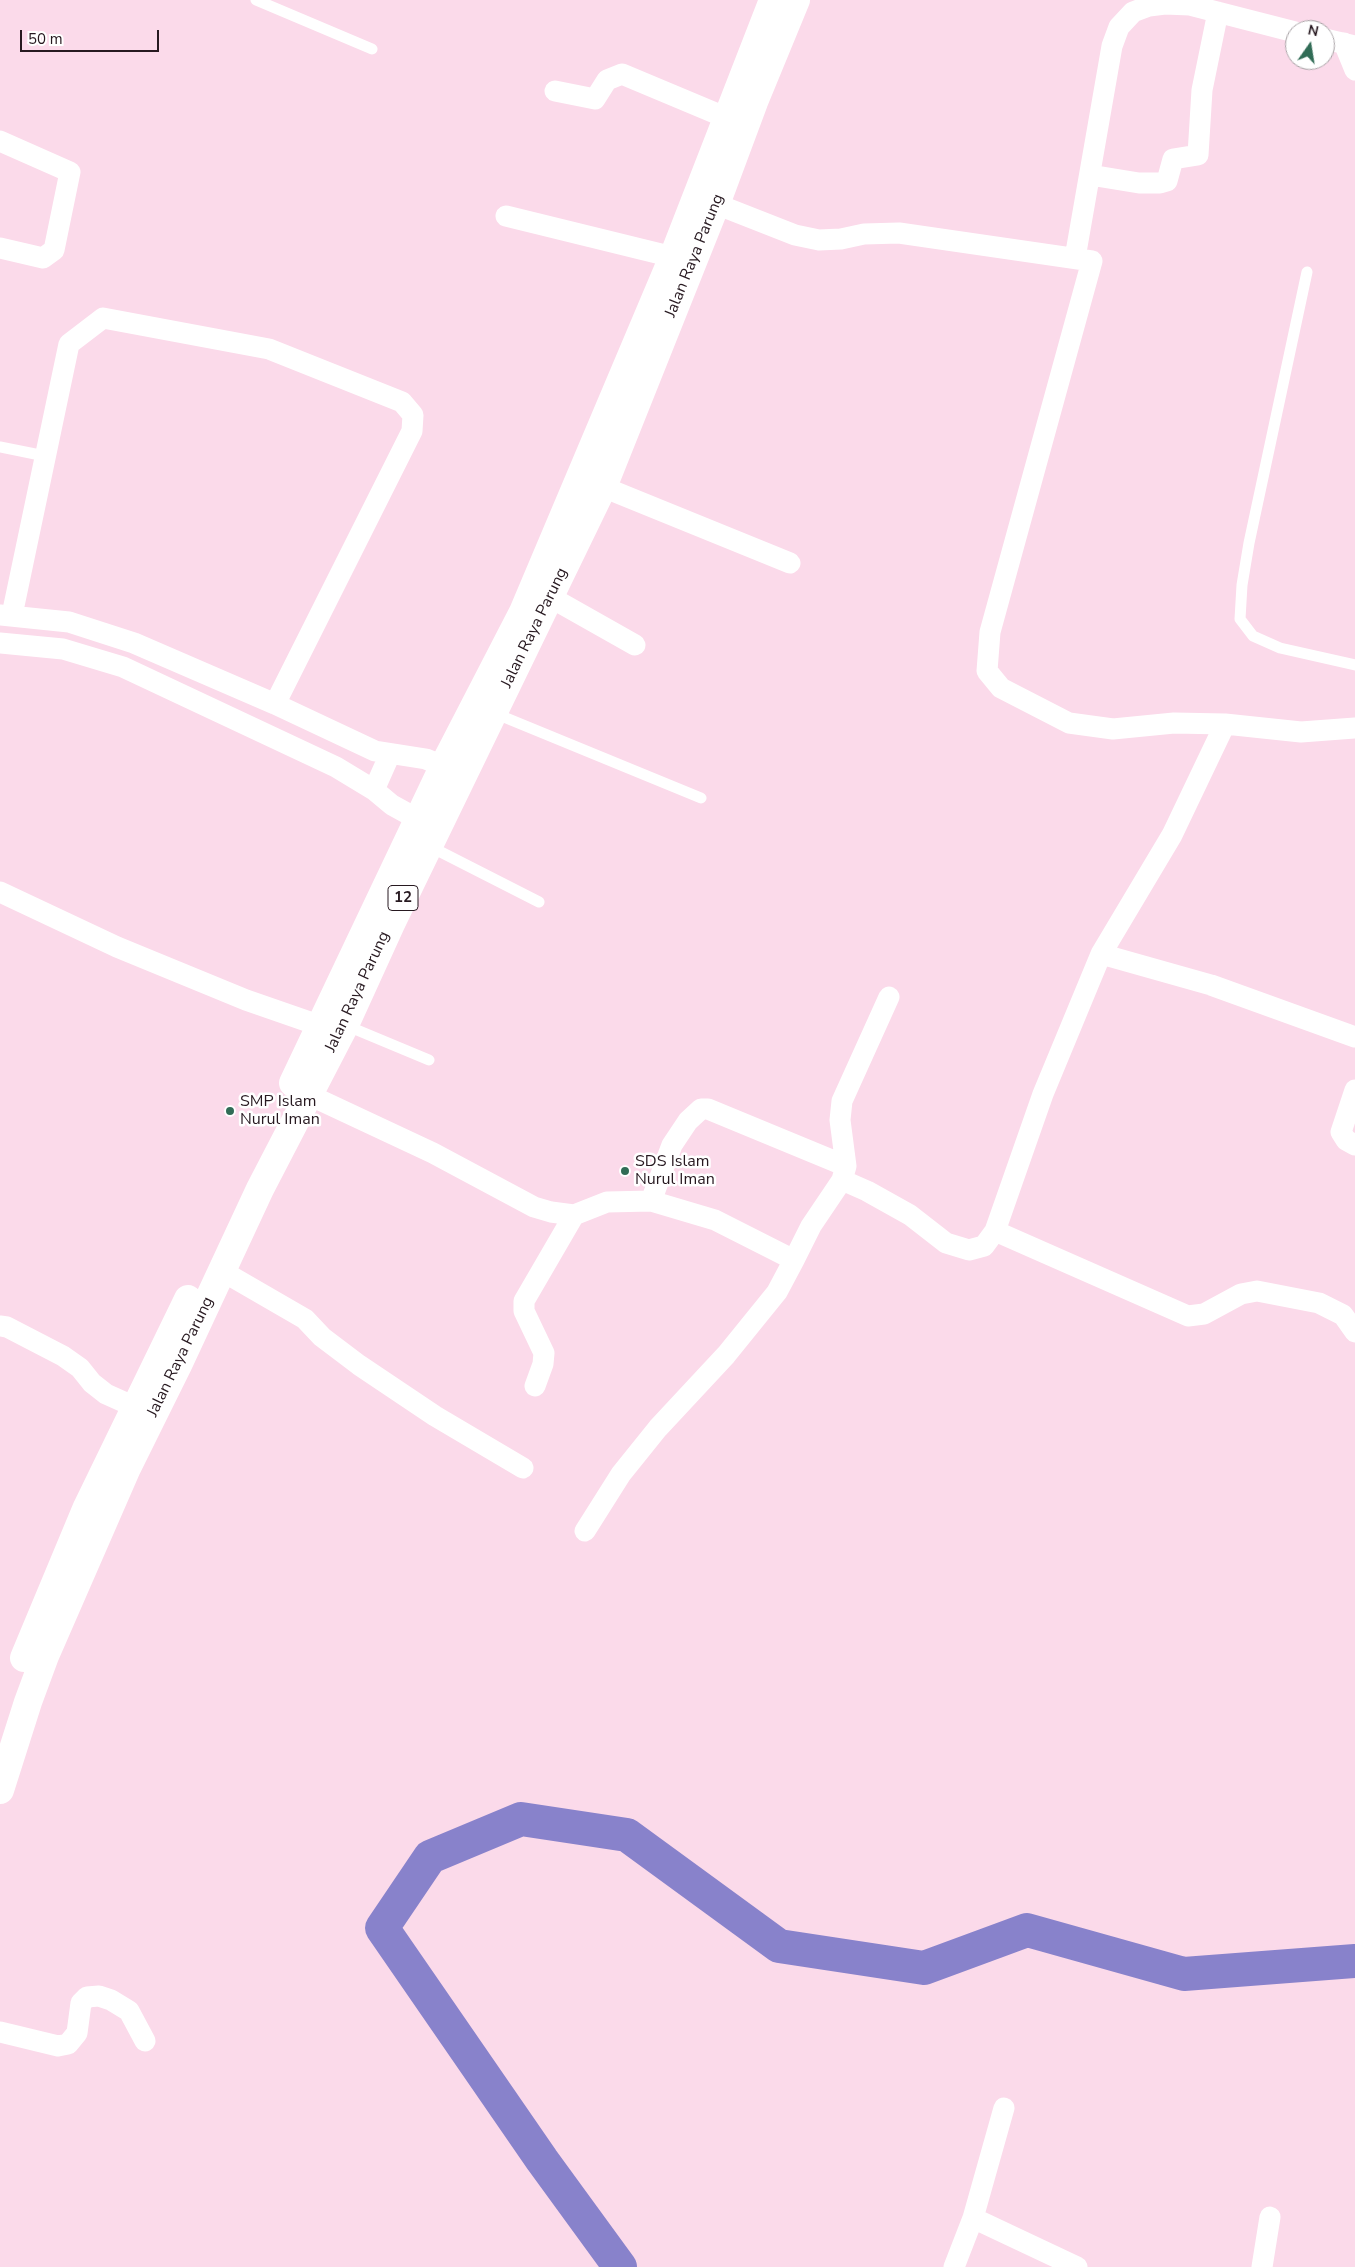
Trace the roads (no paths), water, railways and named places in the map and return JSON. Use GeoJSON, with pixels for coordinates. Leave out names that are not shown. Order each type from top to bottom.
{"type":"FeatureCollection","features":[{"type":"Feature","properties":{"kind":"highway","name":"Jalan Raya Parung"},"geometry":{"type":"LineString","coordinates":[[0,1790],[45,1656],[191,1315],[428,832],[673,257],[773,0]]}},
{"type":"Feature","properties":{"kind":"highway","name":"Jalan Raya Parung"},"geometry":{"type":"LineString","coordinates":[[454,770],[494,713],[603,487],[796,0]]}},
{"type":"Feature","properties":{"kind":"highway","name":"Jalan Raya Parung"},"geometry":{"type":"LineString","coordinates":[[0,1730],[24,1659],[87,1507],[135,1407],[191,1315],[222,1271],[307,1094],[333,1025]]}},
{"type":"Feature","properties":{"kind":"street"},"geometry":{"type":"LineString","coordinates":[[1076,258],[1112,46],[1120,27],[1133,12],[1148,6],[1164,4],[1190,5],[1285,29]]}},
{"type":"Feature","properties":{"kind":"street"},"geometry":{"type":"LineString","coordinates":[[1090,174],[1139,183],[1160,183],[1167,181],[1173,159],[1198,155],[1202,90],[1218,12]]}},
{"type":"Feature","properties":{"kind":"street"},"geometry":{"type":"LineString","coordinates":[[1341,43],[1355,70]]}},
{"type":"Feature","properties":{"kind":"street"},"geometry":{"type":"LineString","coordinates":[[554,91],[595,99],[607,80],[622,74],[727,118]]}},
{"type":"Feature","properties":{"kind":"street"},"geometry":{"type":"LineString","coordinates":[[0,141],[70,172],[56,247],[51,254],[42,258],[0,248]]}},
{"type":"Feature","properties":{"kind":"street"},"geometry":{"type":"LineString","coordinates":[[716,204],[795,235],[819,240],[840,239],[864,234],[899,233],[1092,260],[990,632],[986,671],[1001,688],[1069,723],[1113,729],[1174,723],[1225,724],[1302,732],[1355,728]]}},
{"type":"Feature","properties":{"kind":"street"},"geometry":{"type":"LineString","coordinates":[[506,216],[673,257]]}},
{"type":"Feature","properties":{"kind":"street"},"geometry":{"type":"LineString","coordinates":[[275,704],[412,431],[413,415],[402,402],[269,349],[103,318],[68,344],[45,456],[6,615],[70,622],[134,643],[275,704],[375,751],[426,759],[454,770]]}},
{"type":"Feature","properties":{"kind":"street"},"geometry":{"type":"LineString","coordinates":[[603,487],[790,562]]}},
{"type":"Feature","properties":{"kind":"street"},"geometry":{"type":"LineString","coordinates":[[550,597],[635,645]]}},
{"type":"Feature","properties":{"kind":"street"},"geometry":{"type":"LineString","coordinates":[[63,649],[70,622]]}},
{"type":"Feature","properties":{"kind":"street"},"geometry":{"type":"LineString","coordinates":[[0,643],[63,649],[123,667],[336,767],[374,790],[428,832]]}},
{"type":"Feature","properties":{"kind":"street"},"geometry":{"type":"LineString","coordinates":[[651,1201],[672,1145],[688,1121],[701,1109],[708,1109],[844,1173],[867,1191],[910,1215],[946,1243],[961,1248],[978,1249],[984,1246],[994,1231],[1043,1094],[1101,954],[1167,844],[1225,724]]}},
{"type":"Feature","properties":{"kind":"street"},"geometry":{"type":"LineString","coordinates":[[336,767],[350,740]]}},
{"type":"Feature","properties":{"kind":"street"},"geometry":{"type":"LineString","coordinates":[[374,790],[390,754]]}},
{"type":"Feature","properties":{"kind":"street"},"geometry":{"type":"LineString","coordinates":[[0,892],[136,954],[246,1000],[333,1025]]}},
{"type":"Feature","properties":{"kind":"street"},"geometry":{"type":"LineString","coordinates":[[1101,954],[1211,986],[1355,1037]]}},
{"type":"Feature","properties":{"kind":"street"},"geometry":{"type":"LineString","coordinates":[[586,1531],[621,1474],[658,1428],[699,1385],[771,1299],[805,1237],[844,1173],[840,1120],[842,1101],[889,997]]}},
{"type":"Feature","properties":{"kind":"street"},"geometry":{"type":"LineString","coordinates":[[1355,1090],[1341,1132],[1346,1140],[1355,1145]]}},
{"type":"Feature","properties":{"kind":"street"},"geometry":{"type":"LineString","coordinates":[[307,1094],[432,1153],[534,1207],[551,1212],[574,1215],[607,1202],[651,1201],[715,1220],[794,1260]]}},
{"type":"Feature","properties":{"kind":"street"},"geometry":{"type":"LineString","coordinates":[[535,1386],[543,1364],[544,1353],[524,1311],[524,1301],[574,1215]]}},
{"type":"Feature","properties":{"kind":"street"},"geometry":{"type":"LineString","coordinates":[[994,1231],[1188,1316],[1204,1314],[1241,1294],[1257,1291],[1319,1303],[1343,1315],[1355,1332]]}},
{"type":"Feature","properties":{"kind":"street"},"geometry":{"type":"LineString","coordinates":[[222,1271],[305,1319],[322,1337],[359,1366],[435,1416],[523,1468]]}},
{"type":"Feature","properties":{"kind":"street"},"geometry":{"type":"LineString","coordinates":[[0,1326],[63,1356],[80,1368],[92,1384],[106,1394],[135,1407]]}},
{"type":"Feature","properties":{"kind":"street"},"geometry":{"type":"LineString","coordinates":[[0,2032],[58,2046],[68,2044],[77,2033],[81,2004],[87,1997],[99,1996],[111,2000],[129,2011],[145,2041]]}},
{"type":"Feature","properties":{"kind":"street"},"geometry":{"type":"LineString","coordinates":[[954,2267],[973,2218],[1004,2108]]}},
{"type":"Feature","properties":{"kind":"street"},"geometry":{"type":"LineString","coordinates":[[1262,2267],[1270,2217]]}},
{"type":"Feature","properties":{"kind":"street"},"geometry":{"type":"LineString","coordinates":[[973,2218],[1077,2267]]}},
{"type":"Feature","properties":{"kind":"lane"},"geometry":{"type":"LineString","coordinates":[[256,0],[372,49]]}},
{"type":"Feature","properties":{"kind":"lane"},"geometry":{"type":"LineString","coordinates":[[1307,272],[1249,543],[1242,585],[1240,619],[1254,636],[1280,648],[1355,665]]}},
{"type":"Feature","properties":{"kind":"lane"},"geometry":{"type":"LineString","coordinates":[[0,447],[45,456]]}},
{"type":"Feature","properties":{"kind":"lane"},"geometry":{"type":"LineString","coordinates":[[494,713],[701,798]]}},
{"type":"Feature","properties":{"kind":"lane"},"geometry":{"type":"LineString","coordinates":[[428,832],[540,902]]}},
{"type":"Feature","properties":{"kind":"lane"},"geometry":{"type":"LineString","coordinates":[[333,1025],[429,1060]]}},
{"type":"Feature","properties":{"kind":"waterway"},"geometry":{"type":"LineString","coordinates":[[620,2267],[542,2160],[382,1928],[430,1857],[521,1819],[627,1835],[779,1946],[924,1968],[1027,1930],[1184,1974],[1355,1961]]}},
{"type":"Feature","properties":{"kind":"place","name":"SMP Islam Nurul Iman"},"geometry":{"type":"Point","coordinates":[230,1111]}},
{"type":"Feature","properties":{"kind":"place","name":"SDS Islam Nurul Iman"},"geometry":{"type":"Point","coordinates":[625,1171]}}]}
